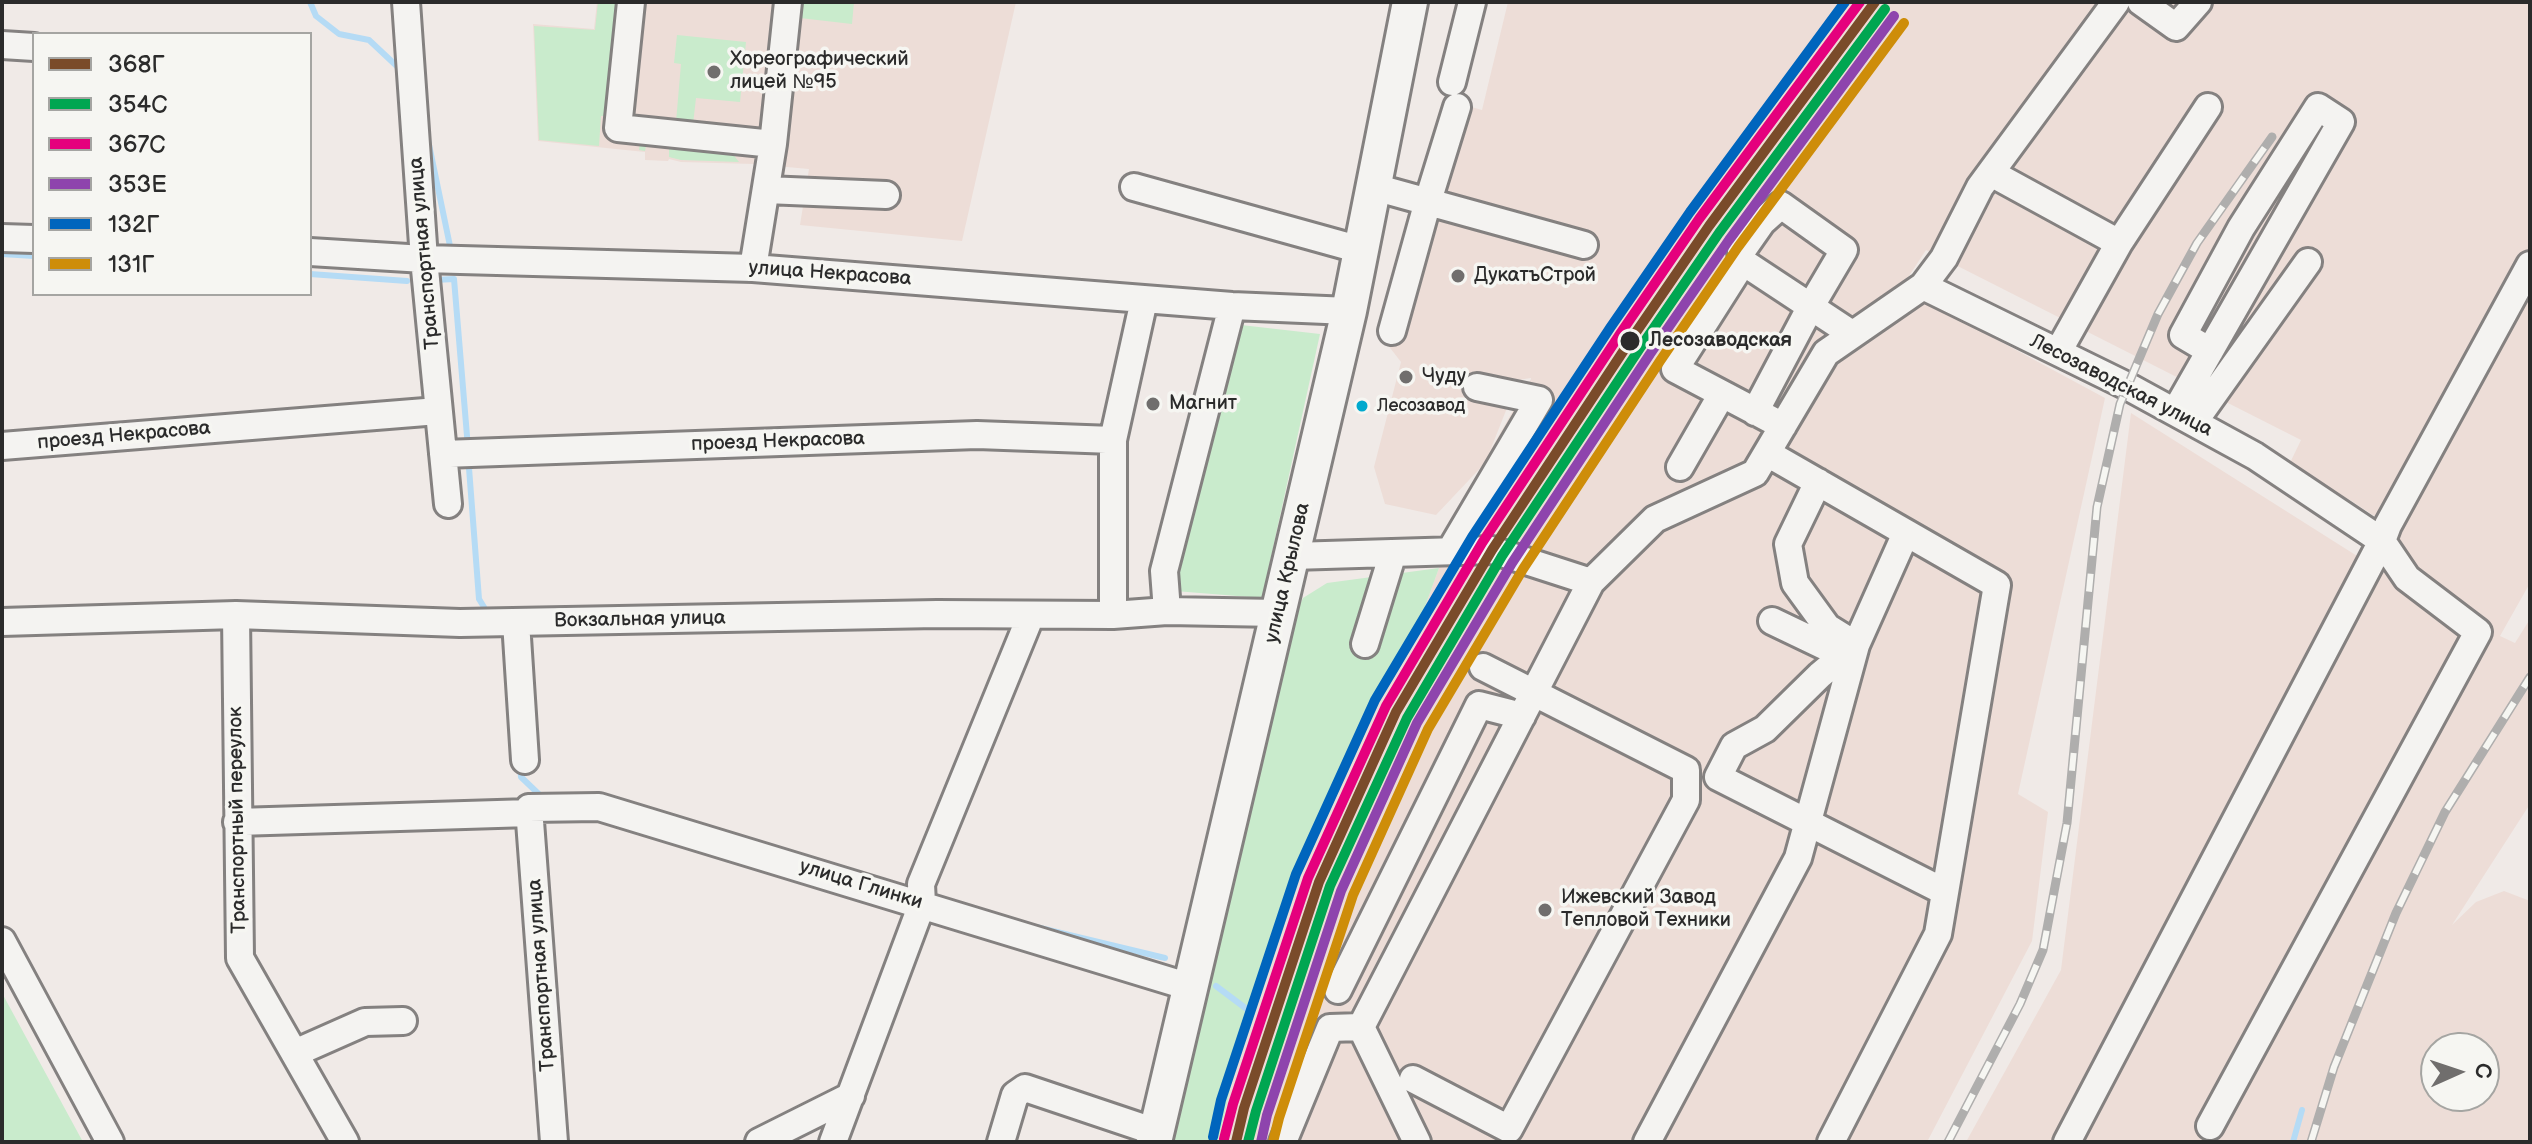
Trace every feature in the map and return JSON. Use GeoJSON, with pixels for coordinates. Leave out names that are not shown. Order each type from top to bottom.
{"type":"FeatureCollection","features":[{"type":"Feature","properties":{"kind":"main road","name":"улица Крылова"},"geometry":{"type":"LineString","coordinates":[[1155,1137],[1349,311],[1410,2]]}},
{"type":"Feature","properties":{"kind":"street","name":"Транспортная улица"},"geometry":{"type":"LineString","coordinates":[[406,2],[424,259],[448,504]]}},
{"type":"Feature","properties":{"kind":"street"},"geometry":{"type":"LineString","coordinates":[[631,2],[618,128],[773,144]]}},
{"type":"Feature","properties":{"kind":"street"},"geometry":{"type":"LineString","coordinates":[[1392,331],[1455,94],[1472,2]]}},
{"type":"Feature","properties":{"kind":"street"},"geometry":{"type":"LineString","coordinates":[[1361,1027],[1591,582],[1655,519],[1755,473],[1826,353],[1923,286],[1944,258],[1980,187],[2116,2]]}},
{"type":"Feature","properties":{"kind":"street"},"geometry":{"type":"LineString","coordinates":[[2141,2],[2176,27],[2198,2]]}},
{"type":"Feature","properties":{"kind":"street"},"geometry":{"type":"LineString","coordinates":[[753,268],[790,19]]}},
{"type":"Feature","properties":{"kind":"street"},"geometry":{"type":"LineString","coordinates":[[2,45],[32,47]]}},
{"type":"Feature","properties":{"kind":"street"},"geometry":{"type":"LineString","coordinates":[[2058,352],[2119,243],[2208,107]]}},
{"type":"Feature","properties":{"kind":"street"},"geometry":{"type":"LineString","coordinates":[[2184,417],[2210,351],[2341,122],[2318,107],[2241,228],[2183,335],[2210,351]]}},
{"type":"Feature","properties":{"kind":"street"},"geometry":{"type":"LineString","coordinates":[[1991,173],[2119,243]]}},
{"type":"Feature","properties":{"kind":"street"},"geometry":{"type":"LineString","coordinates":[[1134,187],[1361,250]]}},
{"type":"Feature","properties":{"kind":"street"},"geometry":{"type":"LineString","coordinates":[[1374,187],[1584,245]]}},
{"type":"Feature","properties":{"kind":"street"},"geometry":{"type":"LineString","coordinates":[[766,190],[886,195]]}},
{"type":"Feature","properties":{"kind":"street"},"geometry":{"type":"LineString","coordinates":[[1755,412],[1844,250],[1781,205],[1762,222],[1741,252],[1743,262],[1675,369],[1755,412],[1783,426]]}},
{"type":"Feature","properties":{"kind":"street"},"geometry":{"type":"LineString","coordinates":[[2,238],[32,239]]}},
{"type":"Feature","properties":{"kind":"street","name":"улица Некрасова"},"geometry":{"type":"LineString","coordinates":[[312,252],[424,259],[753,268],[1144,300],[1349,311]]}},
{"type":"Feature","properties":{"kind":"street"},"geometry":{"type":"LineString","coordinates":[[1743,262],[1852,334]]}},
{"type":"Feature","properties":{"kind":"street"},"geometry":{"type":"LineString","coordinates":[[2184,417],[2308,262]]}},
{"type":"Feature","properties":{"kind":"street"},"geometry":{"type":"LineString","coordinates":[[2067,1142],[2388,525],[2530,265]]}},
{"type":"Feature","properties":{"kind":"street","name":"Лесозаводская улица"},"geometry":{"type":"LineString","coordinates":[[1923,286],[2058,352],[2255,456],[2382,541]]}},
{"type":"Feature","properties":{"kind":"street"},"geometry":{"type":"LineString","coordinates":[[1113,615],[1113,440],[1144,300]]}},
{"type":"Feature","properties":{"kind":"street"},"geometry":{"type":"LineString","coordinates":[[1167,611],[1164,571],[1232,306]]}},
{"type":"Feature","properties":{"kind":"street"},"geometry":{"type":"LineString","coordinates":[[1450,551],[1539,400],[1477,387]]}},
{"type":"Feature","properties":{"kind":"street"},"geometry":{"type":"LineString","coordinates":[[1680,467],[1722,394]]}},
{"type":"Feature","properties":{"kind":"street","name":"проезд Некрасова"},"geometry":{"type":"LineString","coordinates":[[2,446],[438,411]]}},
{"type":"Feature","properties":{"kind":"street","name":"проезд Некрасова"},"geometry":{"type":"LineString","coordinates":[[443,454],[977,435],[1113,440]]}},
{"type":"Feature","properties":{"kind":"street"},"geometry":{"type":"LineString","coordinates":[[1767,453],[1997,585],[1938,934],[1831,1142]]}},
{"type":"Feature","properties":{"kind":"street"},"geometry":{"type":"LineString","coordinates":[[1818,482],[1788,544],[1795,583],[1827,627],[1850,650]]}},
{"type":"Feature","properties":{"kind":"street"},"geometry":{"type":"LineString","coordinates":[[1647,1142],[1798,858],[1810,822],[1850,650],[1906,533]]}},
{"type":"Feature","properties":{"kind":"street"},"geometry":{"type":"LineString","coordinates":[[2210,1126],[2478,632],[2407,578],[2382,541]]}},
{"type":"Feature","properties":{"kind":"street"},"geometry":{"type":"LineString","coordinates":[[1292,556],[1492,550],[1591,582]]}},
{"type":"Feature","properties":{"kind":"street"},"geometry":{"type":"LineString","coordinates":[[1365,644],[1393,553]]}},
{"type":"Feature","properties":{"kind":"street","name":"Вокзальная улица"},"geometry":{"type":"LineString","coordinates":[[2,622],[236,615],[460,623],[906,615],[1113,615],[1167,611],[1278,613]]}},
{"type":"Feature","properties":{"kind":"street","name":"Транспортный переулок"},"geometry":{"type":"LineString","coordinates":[[236,615],[240,958],[345,1142]]}},
{"type":"Feature","properties":{"kind":"street"},"geometry":{"type":"LineString","coordinates":[[833,1142],[922,904],[921,884],[1031,615]]}},
{"type":"Feature","properties":{"kind":"street"},"geometry":{"type":"LineString","coordinates":[[1772,621],[1850,650]]}},
{"type":"Feature","properties":{"kind":"street"},"geometry":{"type":"LineString","coordinates":[[516,622],[525,760]]}},
{"type":"Feature","properties":{"kind":"street"},"geometry":{"type":"LineString","coordinates":[[1850,650],[1765,729],[1734,746],[1718,777],[1945,892]]}},
{"type":"Feature","properties":{"kind":"street"},"geometry":{"type":"LineString","coordinates":[[1413,1079],[1509,1129],[1686,800],[1686,770],[1483,667]]}},
{"type":"Feature","properties":{"kind":"street"},"geometry":{"type":"LineString","coordinates":[[1338,990],[1479,705],[1522,716]]}},
{"type":"Feature","properties":{"kind":"street","name":"улица Глинки"},"geometry":{"type":"LineString","coordinates":[[237,822],[599,807],[1190,987]]}},
{"type":"Feature","properties":{"kind":"street","name":"Транспортная улица"},"geometry":{"type":"LineString","coordinates":[[529,810],[554,1142]]}},
{"type":"Feature","properties":{"kind":"street"},"geometry":{"type":"LineString","coordinates":[[2,941],[110,1142]]}},
{"type":"Feature","properties":{"kind":"street"},"geometry":{"type":"LineString","coordinates":[[295,1053],[365,1022],[403,1021]]}},
{"type":"Feature","properties":{"kind":"street"},"geometry":{"type":"LineString","coordinates":[[1283,1142],[1330,1028],[1361,1027]]}},
{"type":"Feature","properties":{"kind":"street"},"geometry":{"type":"LineString","coordinates":[[1361,1027],[1417,1142]]}},
{"type":"Feature","properties":{"kind":"street"},"geometry":{"type":"LineString","coordinates":[[1001,1142],[1015,1095],[1025,1088],[1155,1137]]}},
{"type":"Feature","properties":{"kind":"street"},"geometry":{"type":"LineString","coordinates":[[759,1142],[851,1096]]}},
{"type":"Feature","properties":{"kind":"shaded area","name":"Хореографический лицей №95"},"geometry":{"type":"Polygon","coordinates":[[[597,2],[1016,2],[962,241],[800,225],[809,169],[645,160],[645,152],[538,141],[533,24],[594,29],[597,2]]]}},
{"type":"Feature","properties":{"kind":"shaded area"},"geometry":{"type":"Polygon","coordinates":[[[1508,2],[2530,2],[2530,583],[2500,636],[2515,643],[2530,619],[2530,804],[2452,925],[2476,902],[2504,891],[2530,901],[2530,1142],[1966,1142],[2061,970],[2131,413],[2384,573],[2399,543],[2388,525],[2350,500],[2287,469],[2301,440],[1926,250],[1901,288],[2105,398],[2018,794],[2048,812],[2032,941],[1927,1142],[1218,1142],[1241,1043],[1295,869],[1419,623],[1439,568],[1486,462],[1436,515],[1385,504],[1374,467],[1401,362],[1384,340],[1443,99],[1482,110],[1508,2]],[[1531,379],[1518,380],[1490,451],[1531,379]]]}},
{"type":"Feature","properties":{"kind":"green space"},"geometry":{"type":"Polygon","coordinates":[[[598,2],[622,2],[611,116],[601,116],[599,146],[539,140],[534,26],[595,30],[598,2]]]}},
{"type":"Feature","properties":{"kind":"green space"},"geometry":{"type":"Polygon","coordinates":[[[802,2],[854,2],[852,24],[800,18],[802,2]]]}},
{"type":"Feature","properties":{"kind":"green space"},"geometry":{"type":"Polygon","coordinates":[[[677,35],[746,42],[740,102],[696,98],[693,124],[676,122],[681,64],[674,63],[677,35]]]}},
{"type":"Feature","properties":{"kind":"green space"},"geometry":{"type":"Polygon","coordinates":[[[640,140],[728,148],[739,162],[681,160],[669,157],[669,146],[646,146],[645,151],[639,150],[640,140]]]}},
{"type":"Feature","properties":{"kind":"green space"},"geometry":{"type":"Polygon","coordinates":[[[1241,325],[1320,334],[1262,598],[1175,591],[1241,325]]]}},
{"type":"Feature","properties":{"kind":"green space"},"geometry":{"type":"Polygon","coordinates":[[[1439,568],[1419,623],[1295,869],[1241,1043],[1218,1142],[1172,1142],[1293,619],[1303,598],[1327,583],[1439,568]]]}},
{"type":"Feature","properties":{"kind":"green space"},"geometry":{"type":"Polygon","coordinates":[[[2,993],[83,1142],[2,1142],[2,993]]]}},
{"type":"Feature","properties":{"kind":"waterway"},"geometry":{"type":"LineString","coordinates":[[310,2],[316,16],[339,34],[369,40],[402,71]]}},
{"type":"Feature","properties":{"kind":"waterway"},"geometry":{"type":"LineString","coordinates":[[427,135],[450,246]]}},
{"type":"Feature","properties":{"kind":"waterway"},"geometry":{"type":"LineString","coordinates":[[2,254],[32,256]]}},
{"type":"Feature","properties":{"kind":"waterway"},"geometry":{"type":"LineString","coordinates":[[312,274],[407,281]]}},
{"type":"Feature","properties":{"kind":"waterway"},"geometry":{"type":"LineString","coordinates":[[435,280],[454,279],[468,448]]}},
{"type":"Feature","properties":{"kind":"waterway"},"geometry":{"type":"LineString","coordinates":[[469,468],[479,599],[487,612]]}},
{"type":"Feature","properties":{"kind":"waterway"},"geometry":{"type":"LineString","coordinates":[[520,765],[521,777],[545,800]]}},
{"type":"Feature","properties":{"kind":"waterway"},"geometry":{"type":"LineString","coordinates":[[1036,927],[1165,958]]}},
{"type":"Feature","properties":{"kind":"waterway"},"geometry":{"type":"LineString","coordinates":[[1216,986],[1252,1013]]}},
{"type":"Feature","properties":{"kind":"waterway"},"geometry":{"type":"LineString","coordinates":[[2293,1142],[2302,1110]]}},
{"type":"Feature","properties":{"kind":"railway"},"geometry":{"type":"LineString","coordinates":[[1948,1142],[2020,1004],[2043,950],[2067,823],[2097,507],[2120,404],[2158,314],[2197,243],[2272,137]]}},
{"type":"Feature","properties":{"kind":"railway"},"geometry":{"type":"LineString","coordinates":[[2311,1142],[2334,1067],[2396,913],[2445,812],[2530,677]]}},
{"type":"Feature","properties":{"kind":"transit line","name":"132Г"},"geometry":{"type":"LineString","coordinates":[[1213,1137],[1221,1100],[1296,874],[1375,700],[1472,537],[1610,328],[1690,212],[1845,2]]}},
{"type":"Feature","properties":{"kind":"transit line","name":"367С"},"geometry":{"type":"LineString","coordinates":[[1224,1139],[1308,878],[1386,706],[1482,543],[1620,334],[1699,219],[1860,2]]}},
{"type":"Feature","properties":{"kind":"transit line","name":"368Г"},"geometry":{"type":"LineString","coordinates":[[1236,1142],[1244,1108],[1319,882],[1396,712],[1492,550],[1630,341],[1709,226],[1875,2]]}},
{"type":"Feature","properties":{"kind":"transit line","name":"354С"},"geometry":{"type":"LineString","coordinates":[[1248,1142],[1330,886],[1407,718],[1502,556],[1640,348],[1719,233],[1885,9]]}},
{"type":"Feature","properties":{"kind":"transit line","name":"353Е"},"geometry":{"type":"LineString","coordinates":[[1261,1142],[1267,1115],[1341,891],[1417,723],[1512,563],[1650,354],[1729,240],[1894,16]]}},
{"type":"Feature","properties":{"kind":"transit line","name":"131Г"},"geometry":{"type":"LineString","coordinates":[[1273,1142],[1353,895],[1428,729],[1523,569],[1660,361],[1738,247],[1904,23]]}},
{"type":"Feature","properties":{"kind":"place","name":"Хореографический лицей №95"},"geometry":{"type":"Point","coordinates":[714,72]}},
{"type":"Feature","properties":{"kind":"place","name":"ДукатъСтрой"},"geometry":{"type":"Point","coordinates":[1458,276]}},
{"type":"Feature","properties":{"kind":"place","name":"Лесозаводская"},"geometry":{"type":"Point","coordinates":[1630,341]}},
{"type":"Feature","properties":{"kind":"place","name":"Чуду"},"geometry":{"type":"Point","coordinates":[1406,377]}},
{"type":"Feature","properties":{"kind":"place","name":"Магнит"},"geometry":{"type":"Point","coordinates":[1153,404]}},
{"type":"Feature","properties":{"kind":"place","name":"Лесозавод"},"geometry":{"type":"Point","coordinates":[1362,406]}},
{"type":"Feature","properties":{"kind":"place","name":"Ижевский Завод Тепловой Техники"},"geometry":{"type":"Point","coordinates":[1545,910]}}]}
